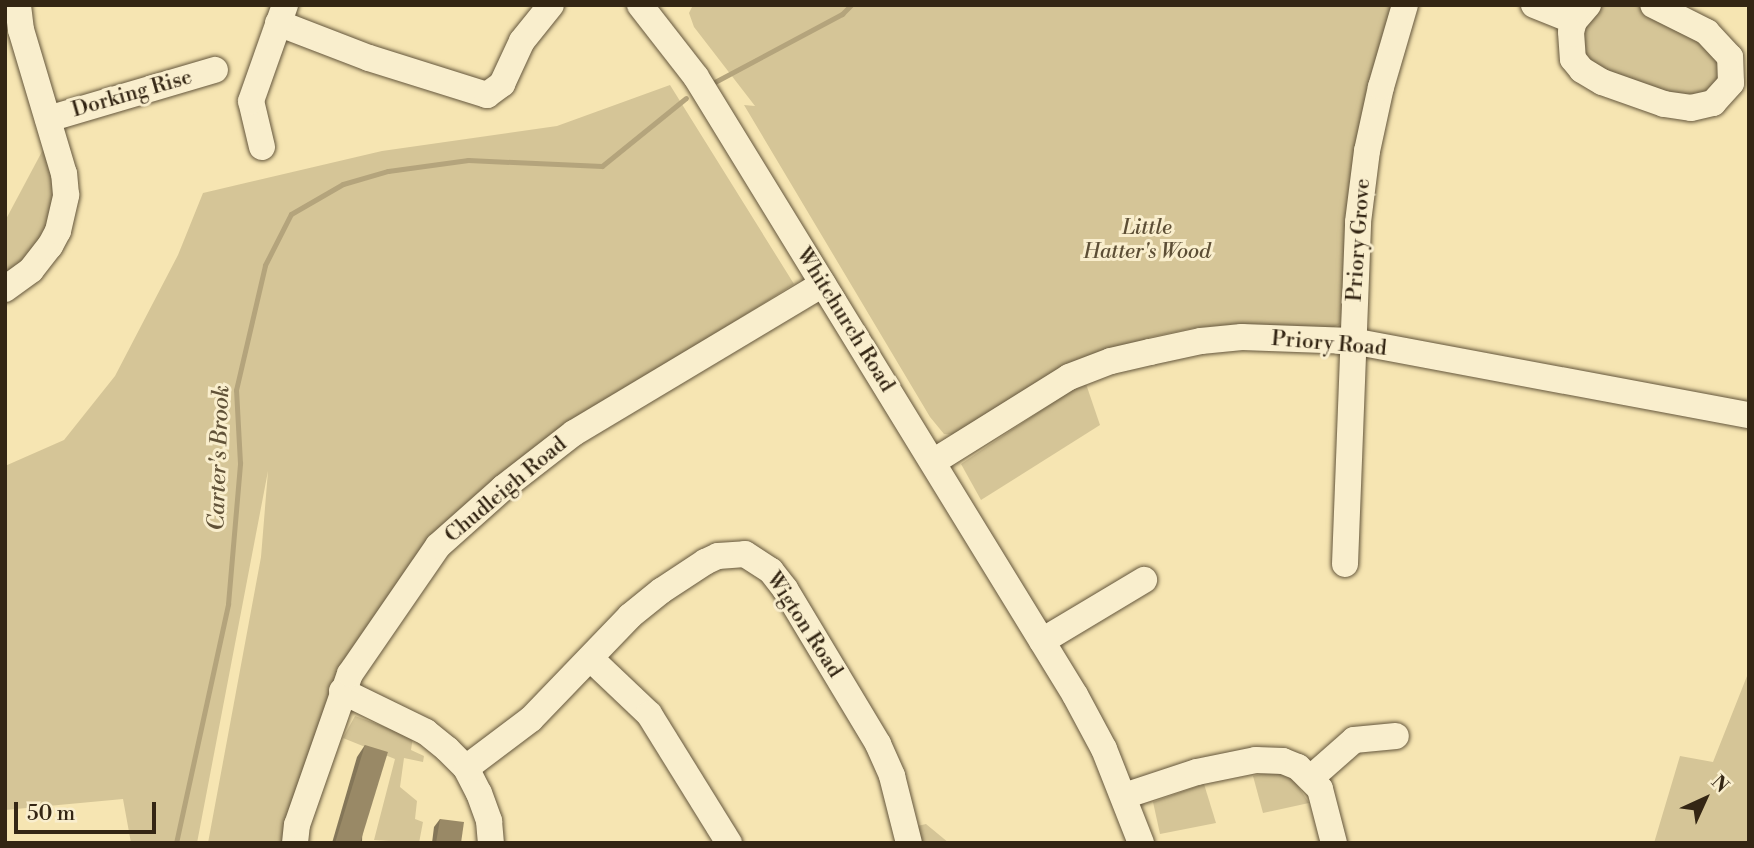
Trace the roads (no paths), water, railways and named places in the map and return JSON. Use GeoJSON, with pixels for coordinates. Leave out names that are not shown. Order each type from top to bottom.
{"type":"FeatureCollection","features":[{"type":"Feature","properties":{"kind":"street"},"geometry":{"type":"LineString","coordinates":[[262,147],[251,101],[281,14],[369,58],[487,94],[502,83],[522,41],[551,5]]}},
{"type":"Feature","properties":{"kind":"street","name":"Priory Grove"},"geometry":{"type":"LineString","coordinates":[[1345,564],[1358,222],[1367,150],[1381,87],[1405,5]]}},
{"type":"Feature","properties":{"kind":"street"},"geometry":{"type":"LineString","coordinates":[[1534,5],[1581,13],[1573,59],[1582,70],[1602,82],[1664,104],[1691,108],[1713,103],[1740,87],[1730,57],[1720,44],[1685,20],[1653,5]]}},
{"type":"Feature","properties":{"kind":"street","name":"Whitchurch Road"},"geometry":{"type":"LineString","coordinates":[[654,10],[1042,640],[1104,749],[1141,843]]}},
{"type":"Feature","properties":{"kind":"street"},"geometry":{"type":"LineString","coordinates":[[5,289],[41,259],[58,231],[64,210],[64,174],[15,23]]}},
{"type":"Feature","properties":{"kind":"street","name":"Dorking Rise"},"geometry":{"type":"LineString","coordinates":[[48,119],[215,70]]}},
{"type":"Feature","properties":{"kind":"street","name":"Chudleigh Road"},"geometry":{"type":"LineString","coordinates":[[295,843],[297,825],[350,674],[438,546],[503,488],[574,433],[823,284]]}},
{"type":"Feature","properties":{"kind":"street","name":"Priory Road"},"geometry":{"type":"LineString","coordinates":[[933,462],[1069,377],[1111,361],[1200,341],[1242,337],[1352,341],[1749,415]]}},
{"type":"Feature","properties":{"kind":"street","name":"Wigton Road"},"geometry":{"type":"LineString","coordinates":[[466,768],[531,719],[630,616],[705,562],[733,554],[745,554],[759,561],[786,589],[878,744],[892,776],[909,843]]}},
{"type":"Feature","properties":{"kind":"street"},"geometry":{"type":"LineString","coordinates":[[1042,640],[1144,580]]}},
{"type":"Feature","properties":{"kind":"street"},"geometry":{"type":"LineString","coordinates":[[591,659],[660,728],[729,843]]}},
{"type":"Feature","properties":{"kind":"street"},"geometry":{"type":"LineString","coordinates":[[342,691],[426,732],[466,768],[489,821],[491,843]]}},
{"type":"Feature","properties":{"kind":"street"},"geometry":{"type":"LineString","coordinates":[[1311,777],[1354,740],[1395,736]]}},
{"type":"Feature","properties":{"kind":"street"},"geometry":{"type":"LineString","coordinates":[[1124,796],[1197,772],[1256,761],[1283,761],[1298,767],[1311,777],[1320,789],[1334,843]]}},
{"type":"Feature","properties":{"kind":"waterway","name":"Carter's Brook"},"geometry":{"type":"LineString","coordinates":[[711,84],[842,14],[851,5]]}},
{"type":"Feature","properties":{"kind":"waterway","name":"Carter's Brook"},"geometry":{"type":"LineString","coordinates":[[176,843],[228,604],[240,463],[236,390],[265,265],[291,214],[343,184],[388,171],[468,160],[602,166],[686,98]]}},
{"type":"Feature","properties":{"kind":"park label","name":"Little Hatter's Wood"},"geometry":{"type":"Point","coordinates":[1147,240]}}]}
